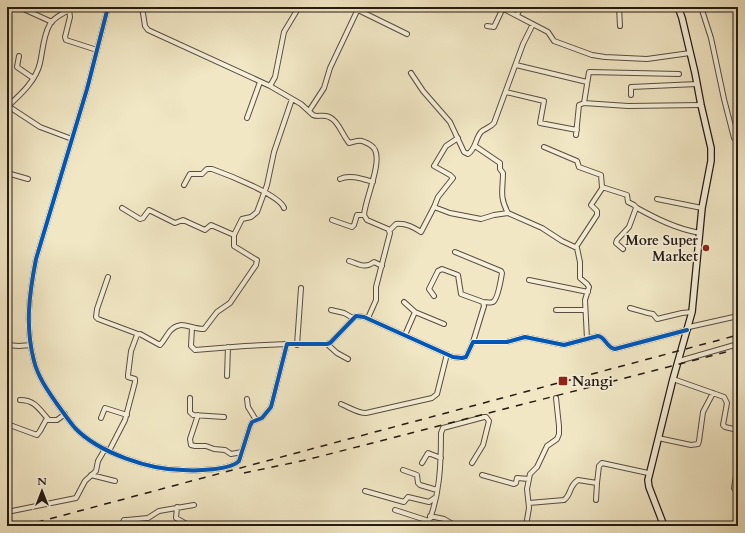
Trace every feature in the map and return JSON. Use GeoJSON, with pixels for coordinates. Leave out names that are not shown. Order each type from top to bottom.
{"type":"FeatureCollection","features":[{"type":"Feature","properties":{"kind":"street"},"geometry":{"type":"LineString","coordinates":[[19,7],[52,22]]}},
{"type":"Feature","properties":{"kind":"street"},"geometry":{"type":"LineString","coordinates":[[108,7],[72,139],[36,259],[31,286],[28,316],[34,363],[40,378],[76,428],[104,449],[130,460],[163,469],[189,470],[231,466],[237,464],[239,461],[252,422],[262,418],[271,407],[287,344]]}},
{"type":"Feature","properties":{"kind":"street"},"geometry":{"type":"LineString","coordinates":[[142,7],[145,26],[148,30],[270,86],[301,104],[316,116],[327,116],[332,118],[346,140],[350,143],[363,142],[375,149],[376,155],[373,182],[364,215],[367,220],[388,229],[389,231]]}},
{"type":"Feature","properties":{"kind":"street"},"geometry":{"type":"LineString","coordinates":[[270,86],[275,77],[284,32],[299,7]]}},
{"type":"Feature","properties":{"kind":"street"},"geometry":{"type":"LineString","coordinates":[[517,15],[521,7]]}},
{"type":"Feature","properties":{"kind":"street"},"geometry":{"type":"LineString","coordinates":[[619,7],[620,26]]}},
{"type":"Feature","properties":{"kind":"street"},"geometry":{"type":"LineString","coordinates":[[675,526],[664,525],[648,487],[648,473],[692,312],[702,208],[711,161],[711,148],[682,18],[678,7]]}},
{"type":"Feature","properties":{"kind":"street"},"geometry":{"type":"LineString","coordinates":[[701,7],[711,38],[734,138]]}},
{"type":"Feature","properties":{"kind":"street"},"geometry":{"type":"LineString","coordinates":[[70,8],[58,15],[52,22],[44,41],[40,64],[33,78],[24,92],[7,106],[40,127],[72,139]]}},
{"type":"Feature","properties":{"kind":"street"},"geometry":{"type":"LineString","coordinates":[[70,8],[70,17],[65,37],[66,40],[97,50]]}},
{"type":"Feature","properties":{"kind":"street"},"geometry":{"type":"LineString","coordinates":[[309,111],[324,88],[330,68],[356,8],[407,34]]}},
{"type":"Feature","properties":{"kind":"street"},"geometry":{"type":"LineString","coordinates":[[487,26],[494,27],[502,8],[549,33],[554,41],[592,55],[605,58],[647,59],[690,53]]}},
{"type":"Feature","properties":{"kind":"street"},"geometry":{"type":"LineString","coordinates":[[411,73],[423,91],[450,122],[466,154],[471,153],[480,133],[492,126],[533,24]]}},
{"type":"Feature","properties":{"kind":"street"},"geometry":{"type":"LineString","coordinates":[[19,56],[17,67],[33,78]]}},
{"type":"Feature","properties":{"kind":"street"},"geometry":{"type":"LineString","coordinates":[[516,64],[587,82]]}},
{"type":"Feature","properties":{"kind":"street"},"geometry":{"type":"LineString","coordinates":[[584,103],[589,72],[679,74]]}},
{"type":"Feature","properties":{"kind":"street"},"geometry":{"type":"LineString","coordinates":[[247,118],[260,82]]}},
{"type":"Feature","properties":{"kind":"street"},"geometry":{"type":"LineString","coordinates":[[631,95],[631,87],[697,84]]}},
{"type":"Feature","properties":{"kind":"street"},"geometry":{"type":"LineString","coordinates":[[506,92],[544,101],[540,123],[577,133],[579,105],[584,103],[628,106],[701,105]]}},
{"type":"Feature","properties":{"kind":"street"},"geometry":{"type":"LineString","coordinates":[[108,277],[97,309],[96,317],[98,319],[138,334],[160,345],[177,325],[201,329],[206,328],[217,312],[230,303],[256,265],[257,262],[255,259],[234,246],[234,235],[242,218],[251,217],[257,212],[264,192],[274,152],[292,99]]}},
{"type":"Feature","properties":{"kind":"street"},"geometry":{"type":"LineString","coordinates":[[368,318],[376,300],[376,287],[389,231],[396,224],[408,224],[422,232],[438,197],[453,178],[434,166],[446,146],[458,138]]}},
{"type":"Feature","properties":{"kind":"street"},"geometry":{"type":"LineString","coordinates":[[475,146],[500,163],[500,168],[503,173],[501,186],[502,195],[508,213]]}},
{"type":"Feature","properties":{"kind":"street"},"geometry":{"type":"LineString","coordinates":[[544,147],[577,161],[579,167],[601,175],[601,186],[626,195],[628,197],[628,201],[636,208],[670,225],[686,231],[700,233]]}},
{"type":"Feature","properties":{"kind":"street"},"geometry":{"type":"LineString","coordinates":[[184,185],[190,174],[202,174],[210,168],[264,192],[280,202],[284,208]]}},
{"type":"Feature","properties":{"kind":"street"},"geometry":{"type":"LineString","coordinates":[[7,173],[28,179]]}},
{"type":"Feature","properties":{"kind":"street"},"geometry":{"type":"LineString","coordinates":[[340,179],[346,176],[373,182]]}},
{"type":"Feature","properties":{"kind":"street"},"geometry":{"type":"LineString","coordinates":[[576,247],[597,214],[597,211],[591,205],[603,187]]}},
{"type":"Feature","properties":{"kind":"street"},"geometry":{"type":"LineString","coordinates":[[657,199],[702,208]]}},
{"type":"Feature","properties":{"kind":"street"},"geometry":{"type":"LineString","coordinates":[[434,207],[447,212],[481,219],[508,213],[542,228],[562,241],[576,247],[580,259],[580,278],[588,285],[589,289],[585,297],[586,339]]}},
{"type":"Feature","properties":{"kind":"street"},"geometry":{"type":"LineString","coordinates":[[122,208],[140,219],[143,218],[149,210],[175,223],[183,220],[205,230],[211,225],[234,235]]}},
{"type":"Feature","properties":{"kind":"street"},"geometry":{"type":"LineString","coordinates":[[623,249],[616,242],[629,227],[636,208]]}},
{"type":"Feature","properties":{"kind":"street"},"geometry":{"type":"LineString","coordinates":[[332,220],[352,227],[357,215],[364,215]]}},
{"type":"Feature","properties":{"kind":"street"},"geometry":{"type":"LineString","coordinates":[[434,296],[429,289],[438,271],[442,269],[458,275],[460,294],[483,302],[495,301],[498,294],[502,271],[455,252]]}},
{"type":"Feature","properties":{"kind":"street"},"geometry":{"type":"LineString","coordinates":[[349,261],[366,266],[370,266],[374,262],[382,266]]}},
{"type":"Feature","properties":{"kind":"street"},"geometry":{"type":"LineString","coordinates":[[529,280],[588,292]]}},
{"type":"Feature","properties":{"kind":"street"},"geometry":{"type":"LineString","coordinates":[[297,345],[301,288]]}},
{"type":"Feature","properties":{"kind":"street"},"geometry":{"type":"LineString","coordinates":[[404,302],[415,312],[444,324]]}},
{"type":"Feature","properties":{"kind":"street"},"geometry":{"type":"LineString","coordinates":[[192,328],[191,346],[195,350],[287,344],[327,344],[336,337],[353,318],[360,316],[368,318],[447,354],[462,358],[466,357],[473,342],[484,306],[483,302]]}},
{"type":"Feature","properties":{"kind":"street"},"geometry":{"type":"LineString","coordinates":[[630,308],[640,310],[647,314],[653,314],[657,319],[680,313],[692,312]]}},
{"type":"Feature","properties":{"kind":"street"},"geometry":{"type":"LineString","coordinates":[[331,310],[344,313],[353,318]]}},
{"type":"Feature","properties":{"kind":"street"},"geometry":{"type":"LineString","coordinates":[[556,310],[585,310]]}},
{"type":"Feature","properties":{"kind":"street"},"geometry":{"type":"LineString","coordinates":[[405,335],[415,312]]}},
{"type":"Feature","properties":{"kind":"street"},"geometry":{"type":"LineString","coordinates":[[473,342],[507,342],[525,337],[564,345],[601,336],[608,346],[615,349],[738,316]]}},
{"type":"Feature","properties":{"kind":"street"},"geometry":{"type":"LineString","coordinates":[[109,451],[117,434],[124,424],[127,415],[135,380],[134,378],[128,376],[129,359],[132,347],[138,334]]}},
{"type":"Feature","properties":{"kind":"street"},"geometry":{"type":"LineString","coordinates":[[327,344],[336,353],[348,359]]}},
{"type":"Feature","properties":{"kind":"street"},"geometry":{"type":"LineString","coordinates":[[679,361],[738,344]]}},
{"type":"Feature","properties":{"kind":"street"},"geometry":{"type":"LineString","coordinates":[[7,345],[31,345]]}},
{"type":"Feature","properties":{"kind":"street"},"geometry":{"type":"LineString","coordinates":[[227,376],[228,347]]}},
{"type":"Feature","properties":{"kind":"street"},"geometry":{"type":"LineString","coordinates":[[341,404],[352,408],[359,413],[366,413],[432,398],[436,394],[447,354]]}},
{"type":"Feature","properties":{"kind":"street"},"geometry":{"type":"LineString","coordinates":[[673,379],[713,393],[726,400],[723,425],[725,427],[738,430]]}},
{"type":"Feature","properties":{"kind":"street"},"geometry":{"type":"LineString","coordinates":[[658,438],[691,445],[698,444],[700,441],[703,412],[713,393]]}},
{"type":"Feature","properties":{"kind":"street"},"geometry":{"type":"LineString","coordinates":[[190,398],[190,412],[193,414],[224,417]]}},
{"type":"Feature","properties":{"kind":"street"},"geometry":{"type":"LineString","coordinates":[[526,526],[529,503],[527,490],[531,472],[537,467],[546,447],[557,439],[559,434],[556,398]]}},
{"type":"Feature","properties":{"kind":"street"},"geometry":{"type":"LineString","coordinates":[[247,399],[248,407],[256,420]]}},
{"type":"Feature","properties":{"kind":"street"},"geometry":{"type":"LineString","coordinates":[[20,400],[33,402],[48,419],[57,420],[65,414]]}},
{"type":"Feature","properties":{"kind":"street"},"geometry":{"type":"LineString","coordinates":[[101,418],[105,408],[127,415]]}},
{"type":"Feature","properties":{"kind":"street"},"geometry":{"type":"LineString","coordinates":[[198,415],[190,439],[191,445],[226,450],[231,454],[242,452]]}},
{"type":"Feature","properties":{"kind":"street"},"geometry":{"type":"LineString","coordinates":[[427,526],[436,497],[441,458],[441,432],[443,428],[486,417],[489,421],[485,441],[472,463]]}},
{"type":"Feature","properties":{"kind":"street"},"geometry":{"type":"LineString","coordinates":[[7,424],[37,435],[45,421],[48,419]]}},
{"type":"Feature","properties":{"kind":"street"},"geometry":{"type":"LineString","coordinates":[[7,512],[76,498],[86,481],[97,469],[98,461],[104,449]]}},
{"type":"Feature","properties":{"kind":"street"},"geometry":{"type":"LineString","coordinates":[[422,463],[428,453],[441,458]]}},
{"type":"Feature","properties":{"kind":"street"},"geometry":{"type":"LineString","coordinates":[[596,500],[599,466],[602,463],[648,473]]}},
{"type":"Feature","properties":{"kind":"street"},"geometry":{"type":"LineString","coordinates":[[403,470],[417,475],[418,484],[437,490]]}},
{"type":"Feature","properties":{"kind":"street"},"geometry":{"type":"LineString","coordinates":[[91,475],[115,481]]}},
{"type":"Feature","properties":{"kind":"street"},"geometry":{"type":"LineString","coordinates":[[482,475],[514,484],[516,483],[517,478],[529,479]]}},
{"type":"Feature","properties":{"kind":"street"},"geometry":{"type":"LineString","coordinates":[[736,476],[734,488],[738,490]]}},
{"type":"Feature","properties":{"kind":"street"},"geometry":{"type":"LineString","coordinates":[[529,503],[564,500],[568,497],[572,484],[578,480],[597,484]]}},
{"type":"Feature","properties":{"kind":"street"},"geometry":{"type":"LineString","coordinates":[[365,491],[404,502],[408,497],[429,502],[436,497]]}},
{"type":"Feature","properties":{"kind":"street"},"geometry":{"type":"LineString","coordinates":[[121,526],[124,520],[148,518],[157,511],[194,505]]}},
{"type":"Feature","properties":{"kind":"street"},"geometry":{"type":"LineString","coordinates":[[177,507],[176,518],[185,523]]}},
{"type":"Feature","properties":{"kind":"street"},"geometry":{"type":"LineString","coordinates":[[395,510],[429,521]]}},
{"type":"Feature","properties":{"kind":"street"},"geometry":{"type":"LineString","coordinates":[[430,516],[444,520],[456,526]]}},
{"type":"Feature","properties":{"kind":"railway"},"geometry":{"type":"LineString","coordinates":[[23,526],[738,335]]}},
{"type":"Feature","properties":{"kind":"railway"},"geometry":{"type":"LineString","coordinates":[[244,473],[306,460],[738,349]]}},
{"type":"Feature","properties":{"kind":"cycle path"},"geometry":{"type":"LineString","coordinates":[[108,7],[87,89],[36,259],[31,285],[29,310],[31,348],[34,361],[41,378],[47,389],[75,428],[97,445],[141,463],[170,469],[204,470],[221,468],[235,464],[239,461],[252,422],[262,418],[271,407],[287,344],[330,343],[356,316],[364,317],[453,357],[462,358],[466,357],[473,342],[507,342],[525,337],[564,345],[598,336],[603,338],[610,347],[615,349],[687,330]]}},
{"type":"Feature","properties":{"kind":"place","name":"More Super Market"},"geometry":{"type":"Point","coordinates":[706,248]}},
{"type":"Feature","properties":{"kind":"place","name":"Nangi"},"geometry":{"type":"Point","coordinates":[563,381]}}]}
